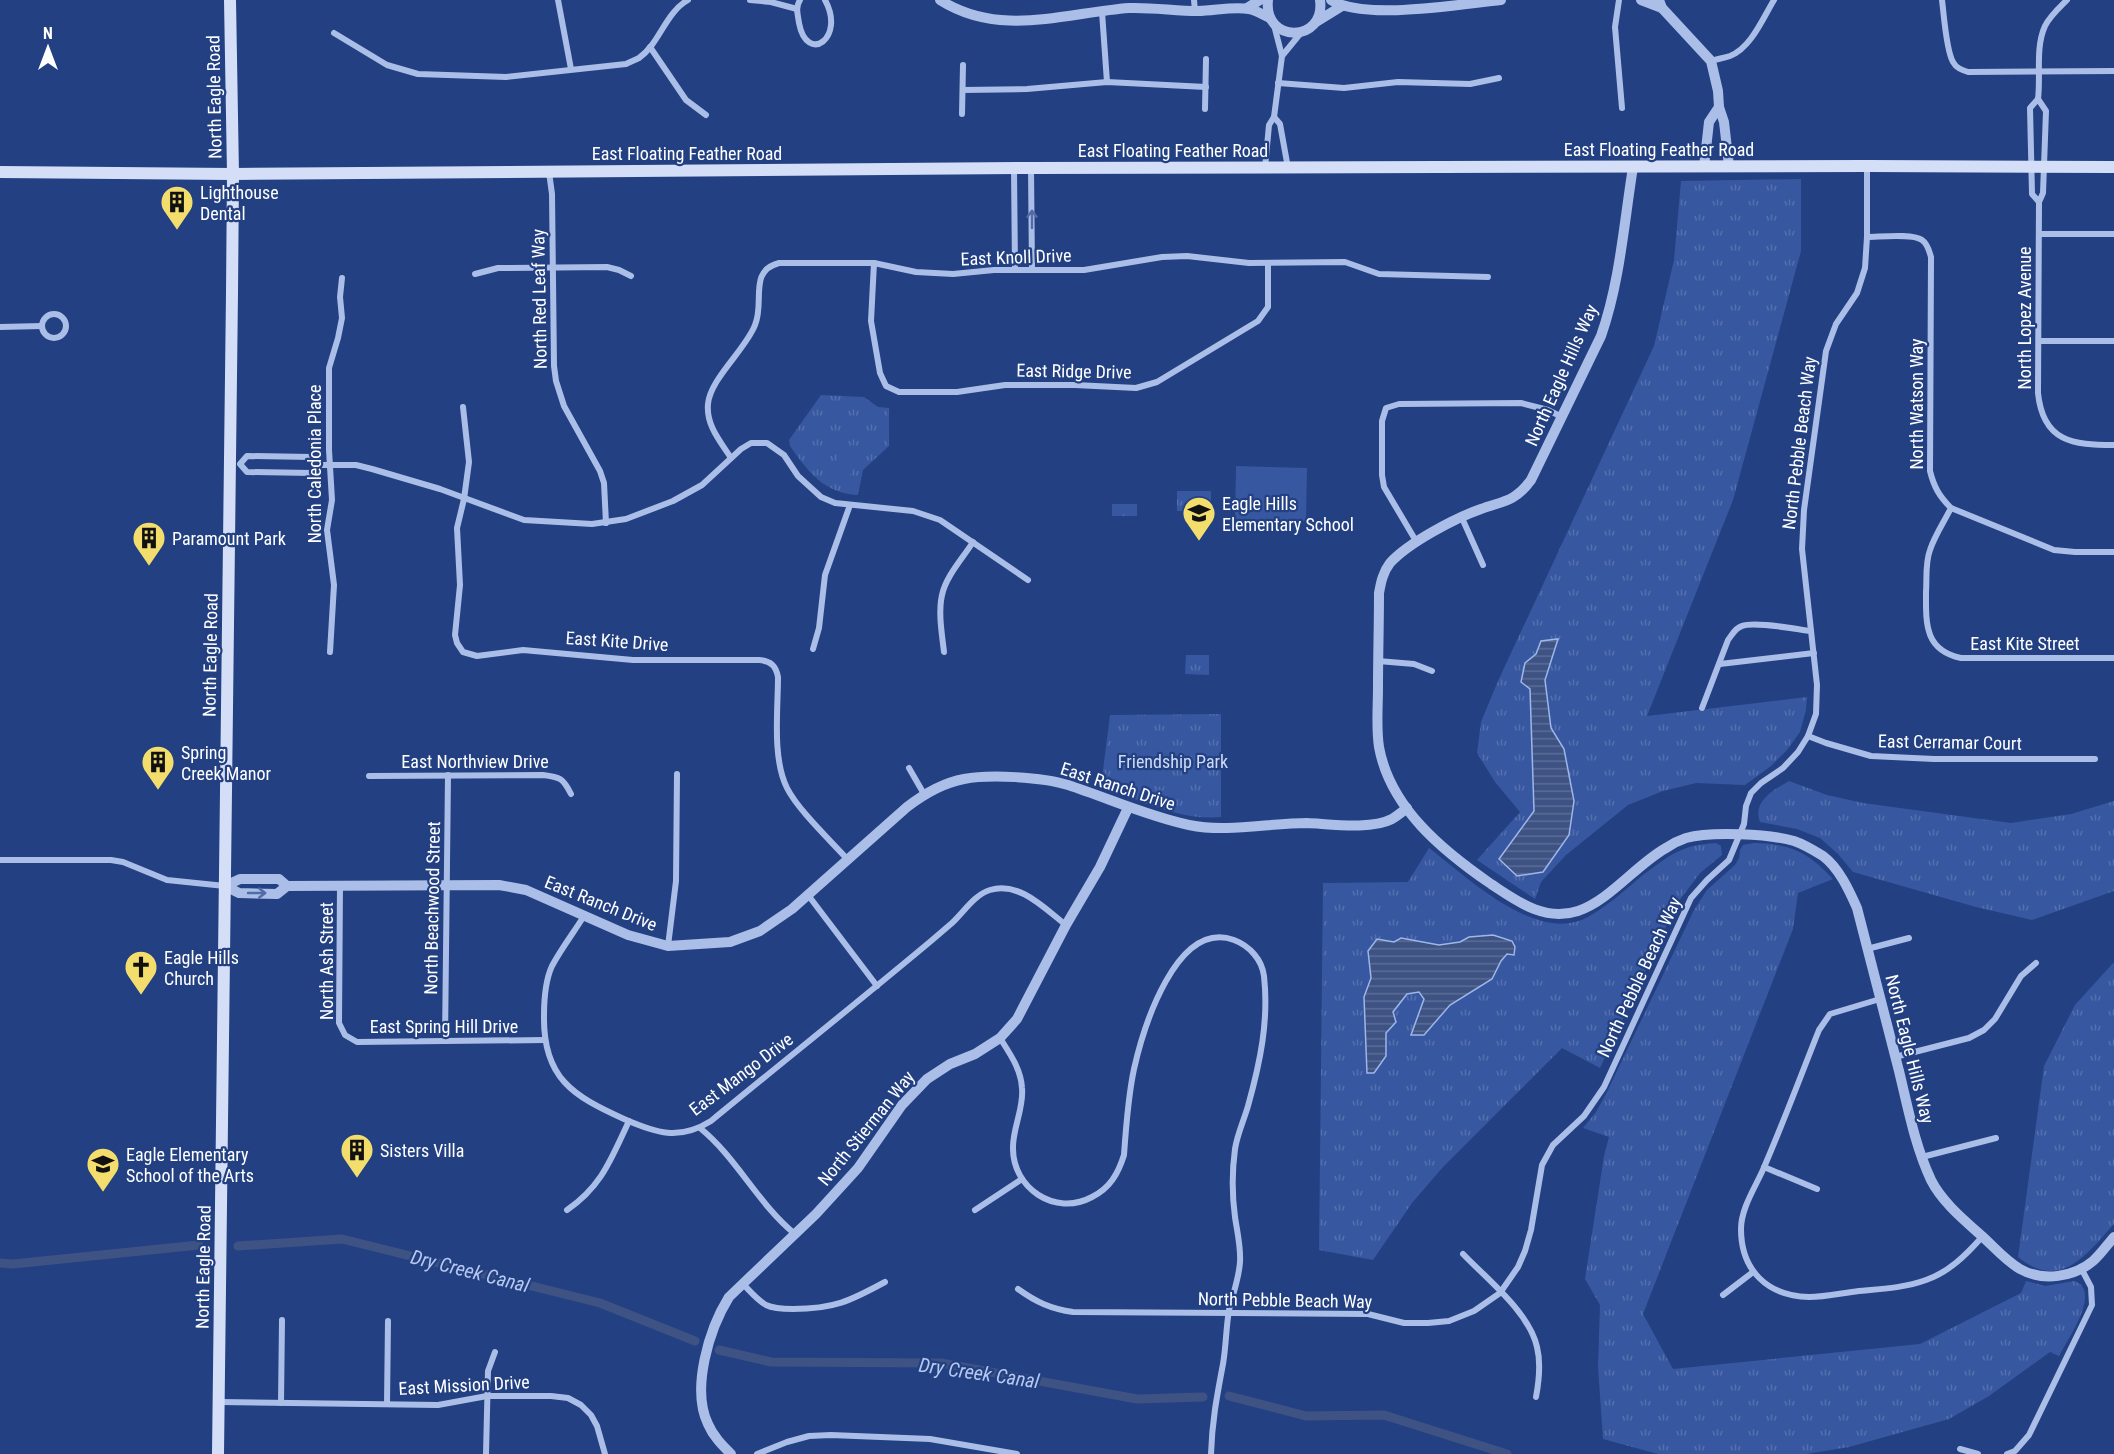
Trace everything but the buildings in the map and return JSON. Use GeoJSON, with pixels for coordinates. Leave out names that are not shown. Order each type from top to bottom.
{"type":"FeatureCollection","features":[{"type":"Feature","properties":{"kind":"main road","name":"North Eagle Road"},"geometry":{"type":"LineString","coordinates":[[218,1454],[225,886],[235,464],[230,0]]}},
{"type":"Feature","properties":{"kind":"main road","name":"East Floating Feather Road"},"geometry":{"type":"LineString","coordinates":[[0,172],[233,174],[1014,168],[2114,167]]}},
{"type":"Feature","properties":{"kind":"street"},"geometry":{"type":"LineString","coordinates":[[558,0],[572,69]]}},
{"type":"Feature","properties":{"kind":"street"},"geometry":{"type":"LineString","coordinates":[[334,33],[387,65],[418,74],[506,76],[626,64],[640,57],[650,47],[671,14],[688,0]]}},
{"type":"Feature","properties":{"kind":"street"},"geometry":{"type":"LineString","coordinates":[[750,0],[771,2],[797,9]]}},
{"type":"Feature","properties":{"kind":"street"},"geometry":{"type":"LineString","coordinates":[[800,0],[797,9],[801,33],[811,44],[819,44],[830,34],[825,0]]}},
{"type":"Feature","properties":{"kind":"street"},"geometry":{"type":"LineString","coordinates":[[940,0],[964,12],[993,20],[1016,21],[1051,20],[1128,8],[1194,5],[1247,8],[1288,32],[1303,32]]}},
{"type":"Feature","properties":{"kind":"street"},"geometry":{"type":"LineString","coordinates":[[1247,8],[1260,0]]}},
{"type":"Feature","properties":{"kind":"street"},"geometry":{"type":"LineString","coordinates":[[1265,169],[1269,125],[1274,117],[1282,56],[1271,21],[1268,0]]}},
{"type":"Feature","properties":{"kind":"street"},"geometry":{"type":"LineString","coordinates":[[1316,22],[1321,12],[1320,0]]}},
{"type":"Feature","properties":{"kind":"street"},"geometry":{"type":"LineString","coordinates":[[1331,0],[1342,6],[1400,10],[1501,0]]}},
{"type":"Feature","properties":{"kind":"street"},"geometry":{"type":"LineString","coordinates":[[1619,0],[1615,27],[1622,108]]}},
{"type":"Feature","properties":{"kind":"street"},"geometry":{"type":"LineString","coordinates":[[1641,0],[1660,4],[1711,61],[1724,122],[1729,166]]}},
{"type":"Feature","properties":{"kind":"street"},"geometry":{"type":"LineString","coordinates":[[1711,61],[1732,56],[1740,50],[1754,34],[1774,0]]}},
{"type":"Feature","properties":{"kind":"street"},"geometry":{"type":"LineString","coordinates":[[1942,0],[1950,55],[1955,65],[1968,72],[2114,71]]}},
{"type":"Feature","properties":{"kind":"street","name":"North Lopez Avenue"},"geometry":{"type":"LineString","coordinates":[[2039,202],[2032,194],[2030,108],[2037,99],[2040,44],[2045,27],[2067,0]]}},
{"type":"Feature","properties":{"kind":"street"},"geometry":{"type":"LineString","coordinates":[[1282,56],[1303,32],[1342,6]]}},
{"type":"Feature","properties":{"kind":"street"},"geometry":{"type":"LineString","coordinates":[[1102,12],[1107,82]]}},
{"type":"Feature","properties":{"kind":"street"},"geometry":{"type":"LineString","coordinates":[[650,47],[686,100],[706,115]]}},
{"type":"Feature","properties":{"kind":"street"},"geometry":{"type":"LineString","coordinates":[[1205,109],[1206,60]]}},
{"type":"Feature","properties":{"kind":"street"},"geometry":{"type":"LineString","coordinates":[[962,114],[963,65]]}},
{"type":"Feature","properties":{"kind":"street"},"geometry":{"type":"LineString","coordinates":[[1278,83],[1344,88],[1398,82],[1470,84],[1499,78]]}},
{"type":"Feature","properties":{"kind":"street"},"geometry":{"type":"LineString","coordinates":[[963,90],[1027,89],[1107,82],[1206,87]]}},
{"type":"Feature","properties":{"kind":"street","name":"North Lopez Avenue"},"geometry":{"type":"LineString","coordinates":[[2037,99],[2046,111],[2043,193],[2039,202],[2039,403],[2047,423],[2062,437],[2082,445],[2114,445]]}},
{"type":"Feature","properties":{"kind":"street"},"geometry":{"type":"LineString","coordinates":[[1704,167],[1709,122],[1719,107]]}},
{"type":"Feature","properties":{"kind":"street"},"geometry":{"type":"LineString","coordinates":[[1274,117],[1280,124],[1288,169]]}},
{"type":"Feature","properties":{"kind":"street","name":"North Pebble Beach Way"},"geometry":{"type":"LineString","coordinates":[[1018,1289],[1034,1301],[1054,1309],[1073,1312],[1368,1314],[1404,1323],[1449,1321],[1474,1311],[1500,1293],[1518,1267],[1525,1251],[1542,1165],[1554,1145],[1584,1116],[1604,1087],[1691,898],[1729,860],[1744,824],[1746,806],[1751,793],[1761,783],[1784,768],[1798,752],[1808,736],[1816,714],[1814,653],[1803,569],[1802,531],[1826,351],[1836,324],[1857,293],[1862,280],[1867,237],[1867,166]]}},
{"type":"Feature","properties":{"kind":"street","name":"North Eagle Hills Way"},"geometry":{"type":"LineString","coordinates":[[1632,167],[1609,315],[1563,417],[1531,480],[1514,498],[1499,505],[1481,509],[1416,542],[1389,565],[1381,579],[1378,661],[1379,747],[1385,769],[1407,808],[1443,849],[1521,904],[1540,912],[1558,914],[1578,911],[1594,902],[1664,849],[1685,838],[1707,835],[1765,836],[1796,842],[1823,856],[1837,871],[1857,908],[1922,1157],[1932,1182],[1954,1211],[2009,1262],[2021,1270],[2046,1277],[2059,1276],[2081,1268],[2093,1260],[2114,1237]]}},
{"type":"Feature","properties":{"kind":"street"},"geometry":{"type":"LineString","coordinates":[[1014,168],[1015,270]]}},
{"type":"Feature","properties":{"kind":"street"},"geometry":{"type":"LineString","coordinates":[[1031,168],[1032,270]]}},
{"type":"Feature","properties":{"kind":"street","name":"North Red Leaf Way"},"geometry":{"type":"LineString","coordinates":[[549,172],[552,194],[556,381],[564,406],[600,471],[604,483],[606,523]]}},
{"type":"Feature","properties":{"kind":"street"},"geometry":{"type":"LineString","coordinates":[[2040,234],[2114,234]]}},
{"type":"Feature","properties":{"kind":"street","name":"North Watson Way"},"geometry":{"type":"LineString","coordinates":[[1867,237],[1913,237],[1923,240],[1931,257],[1930,471],[1939,497],[1951,508]]}},
{"type":"Feature","properties":{"kind":"street","name":"East Knoll Drive"},"geometry":{"type":"LineString","coordinates":[[731,458],[711,427],[708,401],[713,388],[755,328],[759,310],[760,282],[765,269],[779,263],[874,263],[936,274],[1015,270],[1084,270],[1162,257],[1187,256],[1268,263],[1345,262],[1379,274],[1488,277]]}},
{"type":"Feature","properties":{"kind":"street","name":"East Ridge Drive"},"geometry":{"type":"LineString","coordinates":[[874,263],[871,321],[880,373],[886,386],[898,392],[957,392],[1005,385],[1136,388],[1157,382],[1258,321],[1268,306],[1268,263]]}},
{"type":"Feature","properties":{"kind":"street"},"geometry":{"type":"LineString","coordinates":[[475,274],[498,268],[607,267],[631,276]]}},
{"type":"Feature","properties":{"kind":"street","name":"North Caledonia Place"},"geometry":{"type":"LineString","coordinates":[[330,652],[334,585],[327,530],[332,500],[329,465],[329,368],[342,318],[340,297],[342,278]]}},
{"type":"Feature","properties":{"kind":"street"},"geometry":{"type":"LineString","coordinates":[[0,327],[42,326]]}},
{"type":"Feature","properties":{"kind":"street"},"geometry":{"type":"LineString","coordinates":[[2039,341],[2114,341]]}},
{"type":"Feature","properties":{"kind":"street"},"geometry":{"type":"LineString","coordinates":[[1416,542],[1384,487],[1382,421],[1386,408],[1399,404],[1521,403],[1548,410],[1563,417]]}},
{"type":"Feature","properties":{"kind":"street"},"geometry":{"type":"LineString","coordinates":[[463,407],[469,462],[464,499]]}},
{"type":"Feature","properties":{"kind":"street"},"geometry":{"type":"LineString","coordinates":[[315,465],[356,465],[372,469],[440,489],[524,520],[592,524],[626,519],[673,501],[702,485],[741,448],[751,443],[767,443],[777,449],[798,476],[821,497],[850,506],[901,509],[927,514],[951,526],[1028,580]]}},
{"type":"Feature","properties":{"kind":"street"},"geometry":{"type":"LineString","coordinates":[[247,456],[258,456],[312,457],[315,465],[312,473],[301,473],[247,472],[235,464],[247,456]]}},
{"type":"Feature","properties":{"kind":"street","name":"East Kite Drive"},"geometry":{"type":"LineString","coordinates":[[464,499],[457,528],[460,585],[455,635],[460,649],[472,656],[523,650],[633,660],[759,660],[774,665],[778,677],[778,736],[783,779],[793,797],[848,860]]}},
{"type":"Feature","properties":{"kind":"street"},"geometry":{"type":"LineString","coordinates":[[813,649],[819,628],[825,575],[850,506]]}},
{"type":"Feature","properties":{"kind":"street"},"geometry":{"type":"LineString","coordinates":[[1951,508],[2054,550],[2114,552]]}},
{"type":"Feature","properties":{"kind":"street","name":"East Kite Street"},"geometry":{"type":"LineString","coordinates":[[1951,508],[1931,546],[1927,565],[1926,622],[1932,641],[1938,647],[1951,656],[1961,658],[2114,658]]}},
{"type":"Feature","properties":{"kind":"street"},"geometry":{"type":"LineString","coordinates":[[1462,518],[1483,565]]}},
{"type":"Feature","properties":{"kind":"street"},"geometry":{"type":"LineString","coordinates":[[944,652],[940,608],[942,594],[973,542]]}},
{"type":"Feature","properties":{"kind":"street"},"geometry":{"type":"LineString","coordinates":[[1702,708],[1728,640],[1734,631],[1742,626],[1756,624],[1811,631]]}},
{"type":"Feature","properties":{"kind":"street"},"geometry":{"type":"LineString","coordinates":[[1720,664],[1814,653]]}},
{"type":"Feature","properties":{"kind":"street"},"geometry":{"type":"LineString","coordinates":[[1378,661],[1399,661],[1432,671]]}},
{"type":"Feature","properties":{"kind":"street","name":"East Cerramar Court"},"geometry":{"type":"LineString","coordinates":[[1808,736],[1871,756],[1934,759],[2095,759]]}},
{"type":"Feature","properties":{"kind":"street"},"geometry":{"type":"LineString","coordinates":[[909,768],[924,794]]}},
{"type":"Feature","properties":{"kind":"street"},"geometry":{"type":"LineString","coordinates":[[668,946],[676,881],[677,774]]}},
{"type":"Feature","properties":{"kind":"street","name":"North Beachwood Street"},"geometry":{"type":"LineString","coordinates":[[445,1041],[448,775]]}},
{"type":"Feature","properties":{"kind":"street","name":"East Northview Drive"},"geometry":{"type":"LineString","coordinates":[[369,776],[543,775],[558,777],[566,784],[571,794]]}},
{"type":"Feature","properties":{"kind":"street","name":"East Ranch Drive"},"geometry":{"type":"LineString","coordinates":[[225,886],[240,879],[279,879],[287,886],[499,885],[526,890],[628,935],[668,946],[730,942],[760,931],[792,909],[924,794],[964,779],[1028,778],[1066,784],[1128,808],[1191,825],[1224,828],[1300,823],[1375,824],[1393,819],[1407,808]]}},
{"type":"Feature","properties":{"kind":"street","name":"North Stierman Way"},"geometry":{"type":"LineString","coordinates":[[730,1454],[714,1436],[706,1422],[701,1389],[707,1350],[721,1310],[729,1297],[795,1234],[858,1168],[902,1105],[927,1079],[950,1064],[975,1054],[1000,1038],[1017,1020],[1065,925],[1100,867],[1128,808]]}},
{"type":"Feature","properties":{"kind":"street"},"geometry":{"type":"LineString","coordinates":[[0,860],[111,860],[123,862],[167,880],[225,886]]}},
{"type":"Feature","properties":{"kind":"street","name":"North Ash Street"},"geometry":{"type":"LineString","coordinates":[[340,885],[339,1023],[345,1035]]}},
{"type":"Feature","properties":{"kind":"street","name":"East Mango Drive"},"geometry":{"type":"LineString","coordinates":[[584,916],[551,968],[544,995],[545,1041],[555,1071],[576,1095],[592,1105],[647,1130],[662,1134],[677,1134],[700,1128],[877,986],[953,922],[981,894],[1003,888],[1016,890],[1029,897],[1065,925]]}},
{"type":"Feature","properties":{"kind":"street"},"geometry":{"type":"LineString","coordinates":[[808,896],[877,986]]}},
{"type":"Feature","properties":{"kind":"street"},"geometry":{"type":"LineString","coordinates":[[1000,1038],[1013,1057],[1022,1088],[1022,1106],[1012,1148],[1014,1161],[1022,1179],[1035,1193],[1048,1202],[1065,1204],[1085,1201],[1103,1192],[1114,1179],[1124,1155],[1134,1071],[1142,1036],[1159,995],[1178,962],[1191,948],[1206,940],[1222,938],[1245,945],[1260,960],[1264,973],[1265,1024],[1261,1057],[1235,1148],[1232,1195],[1240,1260],[1216,1390],[1211,1454]]}},
{"type":"Feature","properties":{"kind":"street"},"geometry":{"type":"LineString","coordinates":[[1867,949],[1910,938]]}},
{"type":"Feature","properties":{"kind":"street"},"geometry":{"type":"LineString","coordinates":[[1895,1057],[1969,1038],[1984,1030],[1995,1019],[2021,975],[2036,963]]}},
{"type":"Feature","properties":{"kind":"street"},"geometry":{"type":"LineString","coordinates":[[1880,999],[1830,1014],[1819,1030],[1745,1210],[1741,1226],[1746,1259],[1753,1272],[1768,1286],[1788,1294],[1810,1297],[1899,1287],[1926,1280],[1955,1265],[1983,1237]]}},
{"type":"Feature","properties":{"kind":"street","name":"East Spring Hill Drive"},"geometry":{"type":"LineString","coordinates":[[345,1035],[357,1042],[545,1041]]}},
{"type":"Feature","properties":{"kind":"street"},"geometry":{"type":"LineString","coordinates":[[567,1210],[583,1199],[605,1173],[629,1121]]}},
{"type":"Feature","properties":{"kind":"street"},"geometry":{"type":"LineString","coordinates":[[700,1128],[715,1140],[779,1221],[795,1234]]}},
{"type":"Feature","properties":{"kind":"street"},"geometry":{"type":"LineString","coordinates":[[1922,1157],[1996,1138]]}},
{"type":"Feature","properties":{"kind":"street"},"geometry":{"type":"LineString","coordinates":[[1764,1167],[1817,1189]]}},
{"type":"Feature","properties":{"kind":"street"},"geometry":{"type":"LineString","coordinates":[[975,1210],[1022,1179]]}},
{"type":"Feature","properties":{"kind":"street"},"geometry":{"type":"LineString","coordinates":[[1462,1254],[1523,1317],[1537,1346],[1540,1375],[1536,1397]]}},
{"type":"Feature","properties":{"kind":"street"},"geometry":{"type":"LineString","coordinates":[[2007,1454],[2015,1450],[2029,1435],[2092,1305],[2091,1287],[2081,1268]]}},
{"type":"Feature","properties":{"kind":"street"},"geometry":{"type":"LineString","coordinates":[[1724,1295],[1753,1272]]}},
{"type":"Feature","properties":{"kind":"street"},"geometry":{"type":"LineString","coordinates":[[742,1283],[767,1306],[780,1309],[816,1309],[850,1301],[885,1282]]}},
{"type":"Feature","properties":{"kind":"street"},"geometry":{"type":"LineString","coordinates":[[281,1403],[282,1320]]}},
{"type":"Feature","properties":{"kind":"street"},"geometry":{"type":"LineString","coordinates":[[387,1404],[388,1321]]}},
{"type":"Feature","properties":{"kind":"street"},"geometry":{"type":"LineString","coordinates":[[486,1454],[488,1371],[495,1352]]}},
{"type":"Feature","properties":{"kind":"street","name":"East Mission Drive"},"geometry":{"type":"LineString","coordinates":[[220,1402],[438,1405],[487,1396],[568,1398],[581,1405],[591,1415],[597,1426],[605,1454]]}},
{"type":"Feature","properties":{"kind":"street"},"geometry":{"type":"LineString","coordinates":[[757,1454],[809,1436],[831,1435],[918,1438],[1017,1454]]}},
{"type":"Feature","properties":{"kind":"street"},"geometry":{"type":"LineString","coordinates":[[965,1445],[965,1454]]}},
{"type":"Feature","properties":{"kind":"street"},"geometry":{"type":"LineString","coordinates":[[1960,1449],[1978,1454]]}},
{"type":"Feature","properties":{"kind":"green space"},"geometry":{"type":"Polygon","coordinates":[[[1801,179],[1801,251],[1733,500],[1647,716],[1807,697],[1800,732],[1771,766],[1745,785],[1696,783],[1663,791],[1628,805],[1566,855],[1541,882],[1535,899],[1477,860],[1520,812],[1495,782],[1477,753],[1481,722],[1654,346],[1674,260],[1681,181],[1801,179]]]}},
{"type":"Feature","properties":{"kind":"green space"},"geometry":{"type":"Polygon","coordinates":[[[821,395],[864,397],[878,407],[889,408],[889,446],[863,470],[858,495],[836,490],[818,480],[790,446],[789,440],[821,395]]]}},
{"type":"Feature","properties":{"kind":"green space"},"geometry":{"type":"Polygon","coordinates":[[[839,456],[855,462],[848,481],[832,476],[839,456]]]}},
{"type":"Feature","properties":{"kind":"green space"},"geometry":{"type":"Polygon","coordinates":[[[1236,466],[1307,468],[1306,521],[1235,519],[1236,466]]]}},
{"type":"Feature","properties":{"kind":"green space"},"geometry":{"type":"Polygon","coordinates":[[[1177,491],[1211,491],[1211,511],[1177,511],[1177,491]]]}},
{"type":"Feature","properties":{"kind":"green space"},"geometry":{"type":"Polygon","coordinates":[[[1112,504],[1137,504],[1137,516],[1112,516],[1112,504]]]}},
{"type":"Feature","properties":{"kind":"green space"},"geometry":{"type":"Polygon","coordinates":[[[1186,655],[1209,655],[1209,675],[1185,674],[1186,655]]]}},
{"type":"Feature","properties":{"kind":"green space","name":"Friendship Park"},"geometry":{"type":"Polygon","coordinates":[[[1221,714],[1221,817],[1175,813],[1101,786],[1110,715],[1221,714]]]}},
{"type":"Feature","properties":{"kind":"green space"},"geometry":{"type":"Polygon","coordinates":[[[1141,746],[1155,751],[1144,781],[1130,776],[1141,746]]]}},
{"type":"Feature","properties":{"kind":"green space"},"geometry":{"type":"Polygon","coordinates":[[[1161,753],[1175,758],[1163,788],[1150,783],[1161,753]]]}},
{"type":"Feature","properties":{"kind":"green space"},"geometry":{"type":"Polygon","coordinates":[[[1789,781],[1827,795],[1863,803],[2011,823],[2071,814],[2114,801],[2114,891],[2032,920],[1976,907],[1853,872],[1820,838],[1797,829],[1760,822],[1758,815],[1762,802],[1771,792],[1789,781]]]}},
{"type":"Feature","properties":{"kind":"green space"},"geometry":{"type":"Polygon","coordinates":[[[1716,843],[1721,846],[1722,855],[1700,873],[1676,905],[1600,1068],[1562,1048],[1443,1167],[1412,1203],[1373,1260],[1319,1250],[1323,883],[1408,882],[1429,848],[1504,904],[1525,915],[1547,922],[1568,923],[1595,913],[1676,852],[1693,846],[1716,843]]]}},
{"type":"Feature","properties":{"kind":"green space"},"geometry":{"type":"Polygon","coordinates":[[[1754,843],[1778,845],[1798,851],[1815,862],[1833,879],[1798,893],[1793,929],[1643,1314],[1673,1369],[1920,1344],[2021,1293],[2026,1281],[2045,1286],[2074,1281],[2082,1286],[2085,1294],[2084,1304],[2075,1328],[2059,1356],[2050,1352],[1989,1396],[1949,1419],[1849,1447],[1807,1454],[1658,1454],[1603,1439],[1598,1367],[1600,1305],[1585,1279],[1609,1137],[1583,1128],[1596,1112],[1606,1094],[1694,910],[1707,890],[1735,865],[1743,845],[1754,843]]]}},
{"type":"Feature","properties":{"kind":"green space"},"geometry":{"type":"Polygon","coordinates":[[[2114,962],[2114,1224],[2094,1247],[2072,1265],[2060,1270],[2047,1271],[2033,1267],[2018,1257],[2044,1066],[2075,1005],[2114,962]]]}},
{"type":"Feature","properties":{"kind":"shaded area"},"geometry":{"type":"Polygon","coordinates":[[[1558,639],[1545,680],[1551,728],[1564,749],[1574,801],[1569,835],[1543,872],[1517,876],[1499,859],[1534,811],[1530,689],[1521,682],[1525,663],[1536,654],[1541,641],[1558,639]]]}},
{"type":"Feature","properties":{"kind":"shaded area"},"geometry":{"type":"Polygon","coordinates":[[[1493,935],[1512,941],[1515,947],[1514,955],[1507,954],[1492,979],[1450,1005],[1424,1035],[1411,1035],[1424,999],[1419,992],[1407,994],[1393,1012],[1396,1022],[1386,1033],[1386,1056],[1374,1073],[1367,1073],[1364,997],[1371,978],[1368,951],[1377,939],[1394,942],[1401,938],[1439,945],[1460,942],[1469,937],[1493,935]]]}},
{"type":"Feature","properties":{"kind":"waterway","name":"Dry Creek Canal"},"geometry":{"type":"LineString","coordinates":[[238,1246],[342,1239],[600,1303],[695,1341]]}},
{"type":"Feature","properties":{"kind":"waterway","name":"Dry Creek Canal"},"geometry":{"type":"LineString","coordinates":[[0,1263],[13,1264],[199,1245]]}},
{"type":"Feature","properties":{"kind":"waterway","name":"Dry Creek Canal"},"geometry":{"type":"LineString","coordinates":[[719,1350],[771,1362],[941,1363],[1137,1399],[1203,1397]]}},
{"type":"Feature","properties":{"kind":"waterway","name":"Dry Creek Canal"},"geometry":{"type":"LineString","coordinates":[[1229,1396],[1306,1416],[1384,1415],[1507,1454]]}},
{"type":"Feature","properties":{"kind":"place","name":"Lighthouse Dental"},"geometry":{"type":"Point","coordinates":[177,231]}},
{"type":"Feature","properties":{"kind":"place","name":"Eagle Hills Elementary School"},"geometry":{"type":"Point","coordinates":[1199,542]}},
{"type":"Feature","properties":{"kind":"place","name":"Paramount Park"},"geometry":{"type":"Point","coordinates":[149,567]}},
{"type":"Feature","properties":{"kind":"place","name":"Spring Creek Manor"},"geometry":{"type":"Point","coordinates":[158,791]}},
{"type":"Feature","properties":{"kind":"place","name":"Eagle Hills Church"},"geometry":{"type":"Point","coordinates":[141,996]}},
{"type":"Feature","properties":{"kind":"place","name":"Sisters Villa"},"geometry":{"type":"Point","coordinates":[357,1179]}},
{"type":"Feature","properties":{"kind":"place","name":"Eagle Elementary School of the Arts"},"geometry":{"type":"Point","coordinates":[103,1193]}}]}
